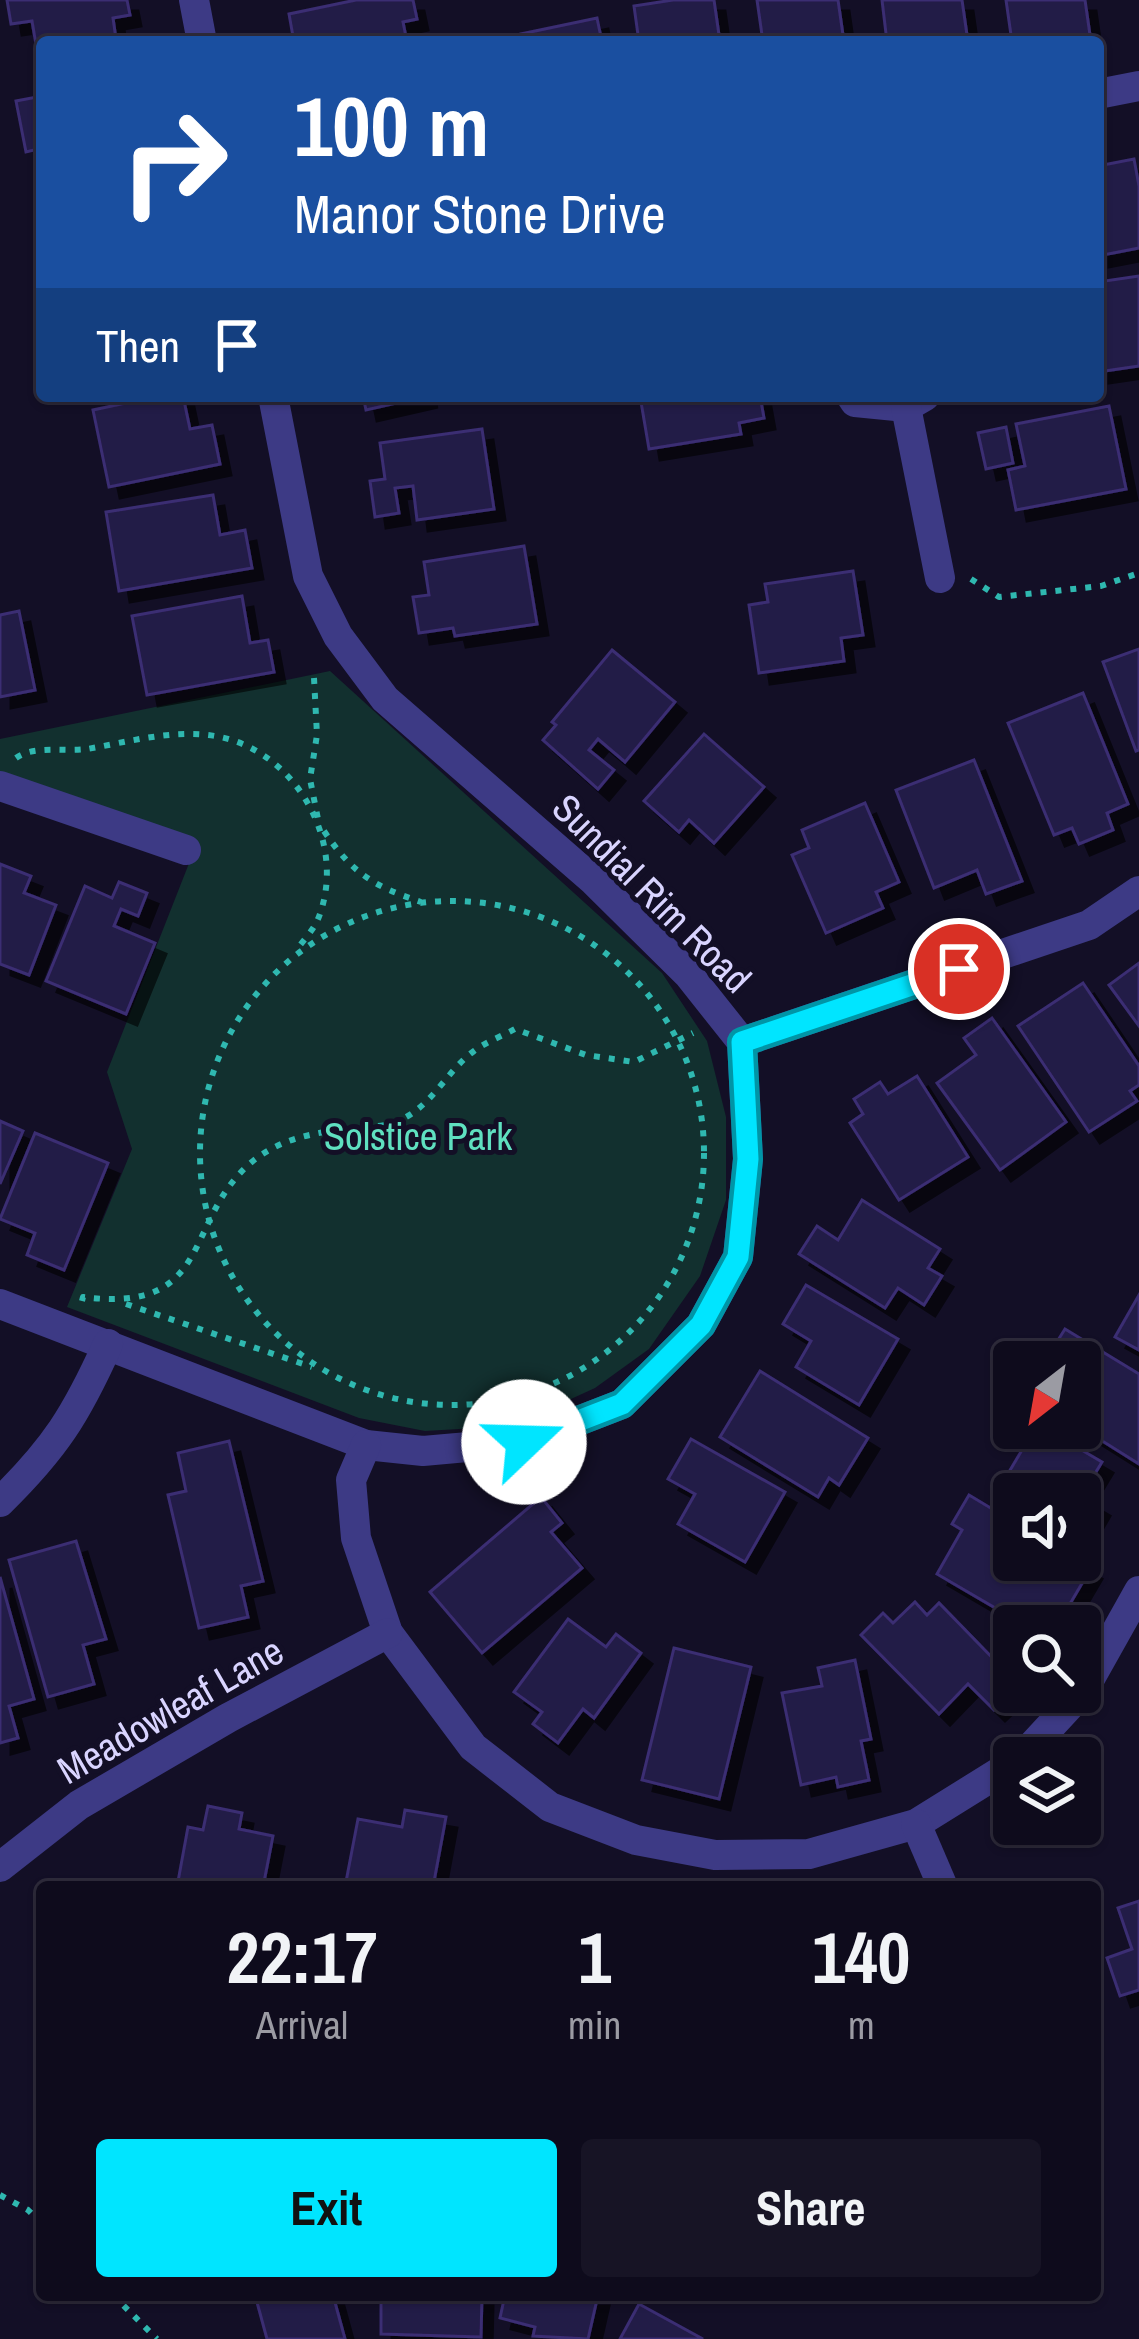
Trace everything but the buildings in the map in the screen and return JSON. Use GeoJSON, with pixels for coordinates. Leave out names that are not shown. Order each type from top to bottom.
{"type":"FeatureCollection","features":[{"type":"Feature","properties":{"kind":"street"},"geometry":{"type":"LineString","coordinates":[[194,0],[201,36]]}},
{"type":"Feature","properties":{"kind":"street"},"geometry":{"type":"LineString","coordinates":[[1104,93],[1139,86]]}},
{"type":"Feature","properties":{"kind":"street","name":"Sundial Rim Road"},"geometry":{"type":"LineString","coordinates":[[0,1304],[366,1444],[423,1451],[524,1442],[622,1404],[701,1325],[738,1257],[748,1159],[733,1030],[688,974],[594,880],[385,698],[338,637],[308,576],[275,402]]}},
{"type":"Feature","properties":{"kind":"street"},"geometry":{"type":"LineString","coordinates":[[855,402],[916,402],[940,578]]}},
{"type":"Feature","properties":{"kind":"street"},"geometry":{"type":"LineString","coordinates":[[1,786],[186,850]]}},
{"type":"Feature","properties":{"kind":"street"},"geometry":{"type":"LineString","coordinates":[[733,1030],[1089,926],[1139,891]]}},
{"type":"Feature","properties":{"kind":"street"},"geometry":{"type":"LineString","coordinates":[[0,1502],[42,1461],[77,1411],[108,1344]]}},
{"type":"Feature","properties":{"kind":"street"},"geometry":{"type":"LineString","coordinates":[[366,1444],[351,1480],[356,1538],[388,1633],[473,1747],[550,1807],[635,1840],[715,1856],[809,1854],[916,1824],[993,1776]]}},
{"type":"Feature","properties":{"kind":"street"},"geometry":{"type":"LineString","coordinates":[[1040,1737],[1083,1691],[1139,1591]]}},
{"type":"Feature","properties":{"kind":"street","name":"Meadowleaf Lane"},"geometry":{"type":"LineString","coordinates":[[0,1867],[79,1804],[388,1633]]}},
{"type":"Feature","properties":{"kind":"street"},"geometry":{"type":"LineString","coordinates":[[916,1824],[940,1881]]}},
{"type":"Feature","properties":{"kind":"path"},"geometry":{"type":"LineString","coordinates":[[940,578],[954,568],[999,597],[1101,586],[1139,573]]}},
{"type":"Feature","properties":{"kind":"path"},"geometry":{"type":"LineString","coordinates":[[314,678],[317,736],[310,779],[327,875],[318,920],[241,1010],[206,1082],[196,1161],[218,1243],[250,1309],[316,1369]]}},
{"type":"Feature","properties":{"kind":"path"},"geometry":{"type":"LineString","coordinates":[[1,786],[18,754],[34,750],[66,752],[176,735],[216,736],[255,750],[291,776],[346,864],[388,891],[425,903]]}},
{"type":"Feature","properties":{"kind":"path"},"geometry":{"type":"LineString","coordinates":[[70,1329],[83,1298],[122,1302],[398,1402],[486,1406],[570,1379],[640,1325],[687,1251],[706,1165],[694,1077],[653,999],[595,944],[523,910],[443,900],[365,914],[295,952]]}},
{"type":"Feature","properties":{"kind":"path"},"geometry":{"type":"LineString","coordinates":[[122,1302],[157,1291],[184,1270],[213,1216],[252,1162],[306,1133],[393,1123],[437,1094],[472,1052],[515,1029],[586,1055],[634,1062],[677,1042],[733,1030]]}},
{"type":"Feature","properties":{"kind":"path"},"geometry":{"type":"LineString","coordinates":[[0,2194],[36,2218]]}},
{"type":"Feature","properties":{"kind":"path"},"geometry":{"type":"LineString","coordinates":[[119,2301],[157,2339]]}},
{"type":"Feature","properties":{"kind":"green space","name":"Solstice Park"},"geometry":{"type":"Polygon","coordinates":[[[330,671],[662,973],[707,1041],[726,1117],[726,1200],[700,1276],[649,1349],[595,1388],[512,1426],[425,1431],[359,1418],[67,1307],[132,1149],[107,1072],[197,843],[0,776],[0,739],[330,671]]]}},
{"type":"Feature","properties":{"kind":"route"},"geometry":{"type":"LineString","coordinates":[[524,1442],[622,1404],[701,1325],[738,1257],[748,1159],[742,1042],[959,969]]}}]}
